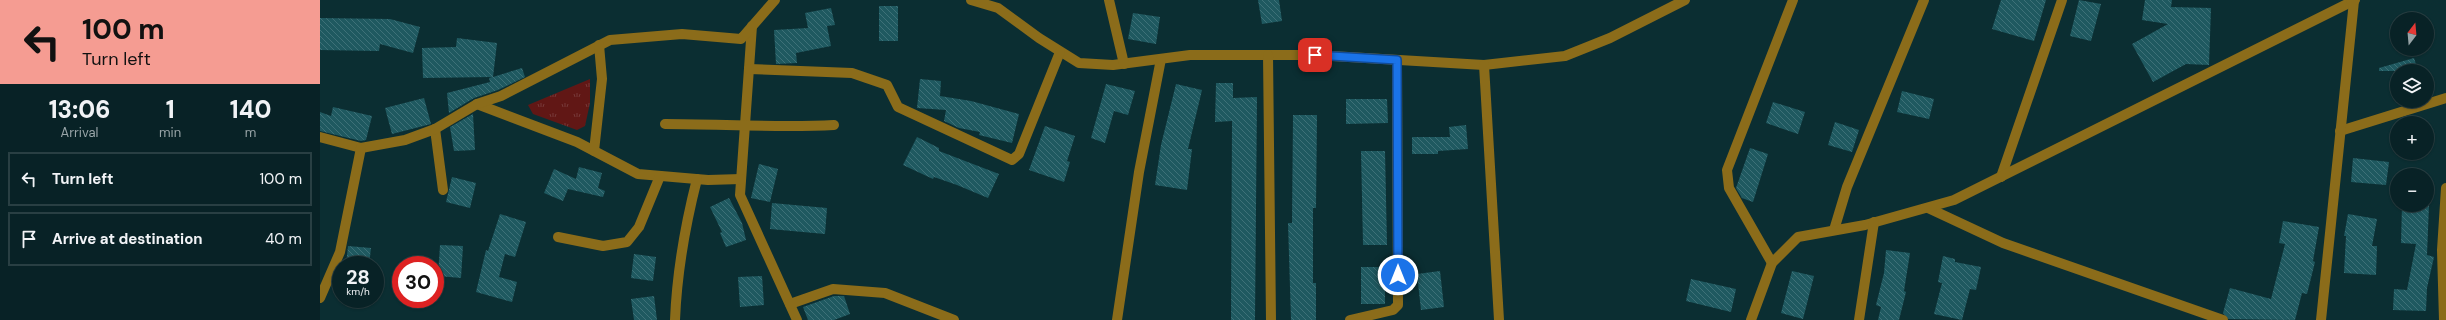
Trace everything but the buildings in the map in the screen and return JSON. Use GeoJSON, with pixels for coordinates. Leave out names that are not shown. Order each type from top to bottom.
{"type":"FeatureCollection","features":[{"type":"Feature","properties":{"kind":"street"},"geometry":{"type":"LineString","coordinates":[[320,137],[360,148],[405,140],[435,129],[477,104],[501,96],[610,40],[682,34],[741,39],[775,0]]}},
{"type":"Feature","properties":{"kind":"street"},"geometry":{"type":"LineString","coordinates":[[971,0],[998,8],[1060,52],[1079,63],[1124,64],[1190,55],[1315,55],[1484,65],[1565,56],[1610,38],[1685,0]]}},
{"type":"Feature","properties":{"kind":"street"},"geometry":{"type":"LineString","coordinates":[[1109,0],[1124,64]]}},
{"type":"Feature","properties":{"kind":"street"},"geometry":{"type":"LineString","coordinates":[[1772,263],[1729,188],[1727,170],[1793,0]]}},
{"type":"Feature","properties":{"kind":"street"},"geometry":{"type":"LineString","coordinates":[[1834,230],[1847,187],[1924,0]]}},
{"type":"Feature","properties":{"kind":"street"},"geometry":{"type":"LineString","coordinates":[[2001,177],[2062,0]]}},
{"type":"Feature","properties":{"kind":"street"},"geometry":{"type":"LineString","coordinates":[[1751,320],[1772,263],[1798,237],[1874,222],[1954,200],[2354,0]]}},
{"type":"Feature","properties":{"kind":"street"},"geometry":{"type":"LineString","coordinates":[[2321,320],[2354,0]]}},
{"type":"Feature","properties":{"kind":"street"},"geometry":{"type":"LineString","coordinates":[[752,26],[740,195],[797,320]]}},
{"type":"Feature","properties":{"kind":"street"},"geometry":{"type":"LineString","coordinates":[[594,151],[602,78],[599,45]]}},
{"type":"Feature","properties":{"kind":"street"},"geometry":{"type":"LineString","coordinates":[[749,69],[852,73],[887,85],[898,107],[1012,160],[1019,154],[1060,52]]}},
{"type":"Feature","properties":{"kind":"street"},"geometry":{"type":"LineString","coordinates":[[1268,55],[1271,320]]}},
{"type":"Feature","properties":{"kind":"street"},"geometry":{"type":"LineString","coordinates":[[1117,320],[1139,172],[1161,59]]}},
{"type":"Feature","properties":{"kind":"street"},"geometry":{"type":"LineString","coordinates":[[1350,320],[1393,310],[1398,305],[1397,60]]}},
{"type":"Feature","properties":{"kind":"street"},"geometry":{"type":"LineString","coordinates":[[1484,65],[1499,320]]}},
{"type":"Feature","properties":{"kind":"street"},"geometry":{"type":"LineString","coordinates":[[2340,131],[2446,98]]}},
{"type":"Feature","properties":{"kind":"street"},"geometry":{"type":"LineString","coordinates":[[477,104],[577,142],[638,174],[697,179],[741,179]]}},
{"type":"Feature","properties":{"kind":"street"},"geometry":{"type":"LineString","coordinates":[[665,124],[745,124],[791,127],[834,125]]}},
{"type":"Feature","properties":{"kind":"street"},"geometry":{"type":"LineString","coordinates":[[435,129],[443,190]]}},
{"type":"Feature","properties":{"kind":"street"},"geometry":{"type":"LineString","coordinates":[[320,298],[340,252],[360,148]]}},
{"type":"Feature","properties":{"kind":"street"},"geometry":{"type":"LineString","coordinates":[[558,237],[603,246],[627,242],[638,227],[660,176]]}},
{"type":"Feature","properties":{"kind":"street"},"geometry":{"type":"LineString","coordinates":[[675,320],[676,279],[685,223],[697,179]]}},
{"type":"Feature","properties":{"kind":"street"},"geometry":{"type":"LineString","coordinates":[[2444,320],[2442,250],[2446,188]]}},
{"type":"Feature","properties":{"kind":"street"},"geometry":{"type":"LineString","coordinates":[[1928,208],[2003,243],[2223,320]]}},
{"type":"Feature","properties":{"kind":"street"},"geometry":{"type":"LineString","coordinates":[[1859,320],[1874,222]]}},
{"type":"Feature","properties":{"kind":"street"},"geometry":{"type":"LineString","coordinates":[[790,304],[833,289],[885,293],[954,320]]}},
{"type":"Feature","properties":{"kind":"green space"},"geometry":{"type":"Polygon","coordinates":[[[590,79],[590,103],[585,126],[577,130],[533,114],[528,105],[590,79]]]}},
{"type":"Feature","properties":{"kind":"route"},"geometry":{"type":"LineString","coordinates":[[1315,55],[1397,60],[1398,275]]}}]}
